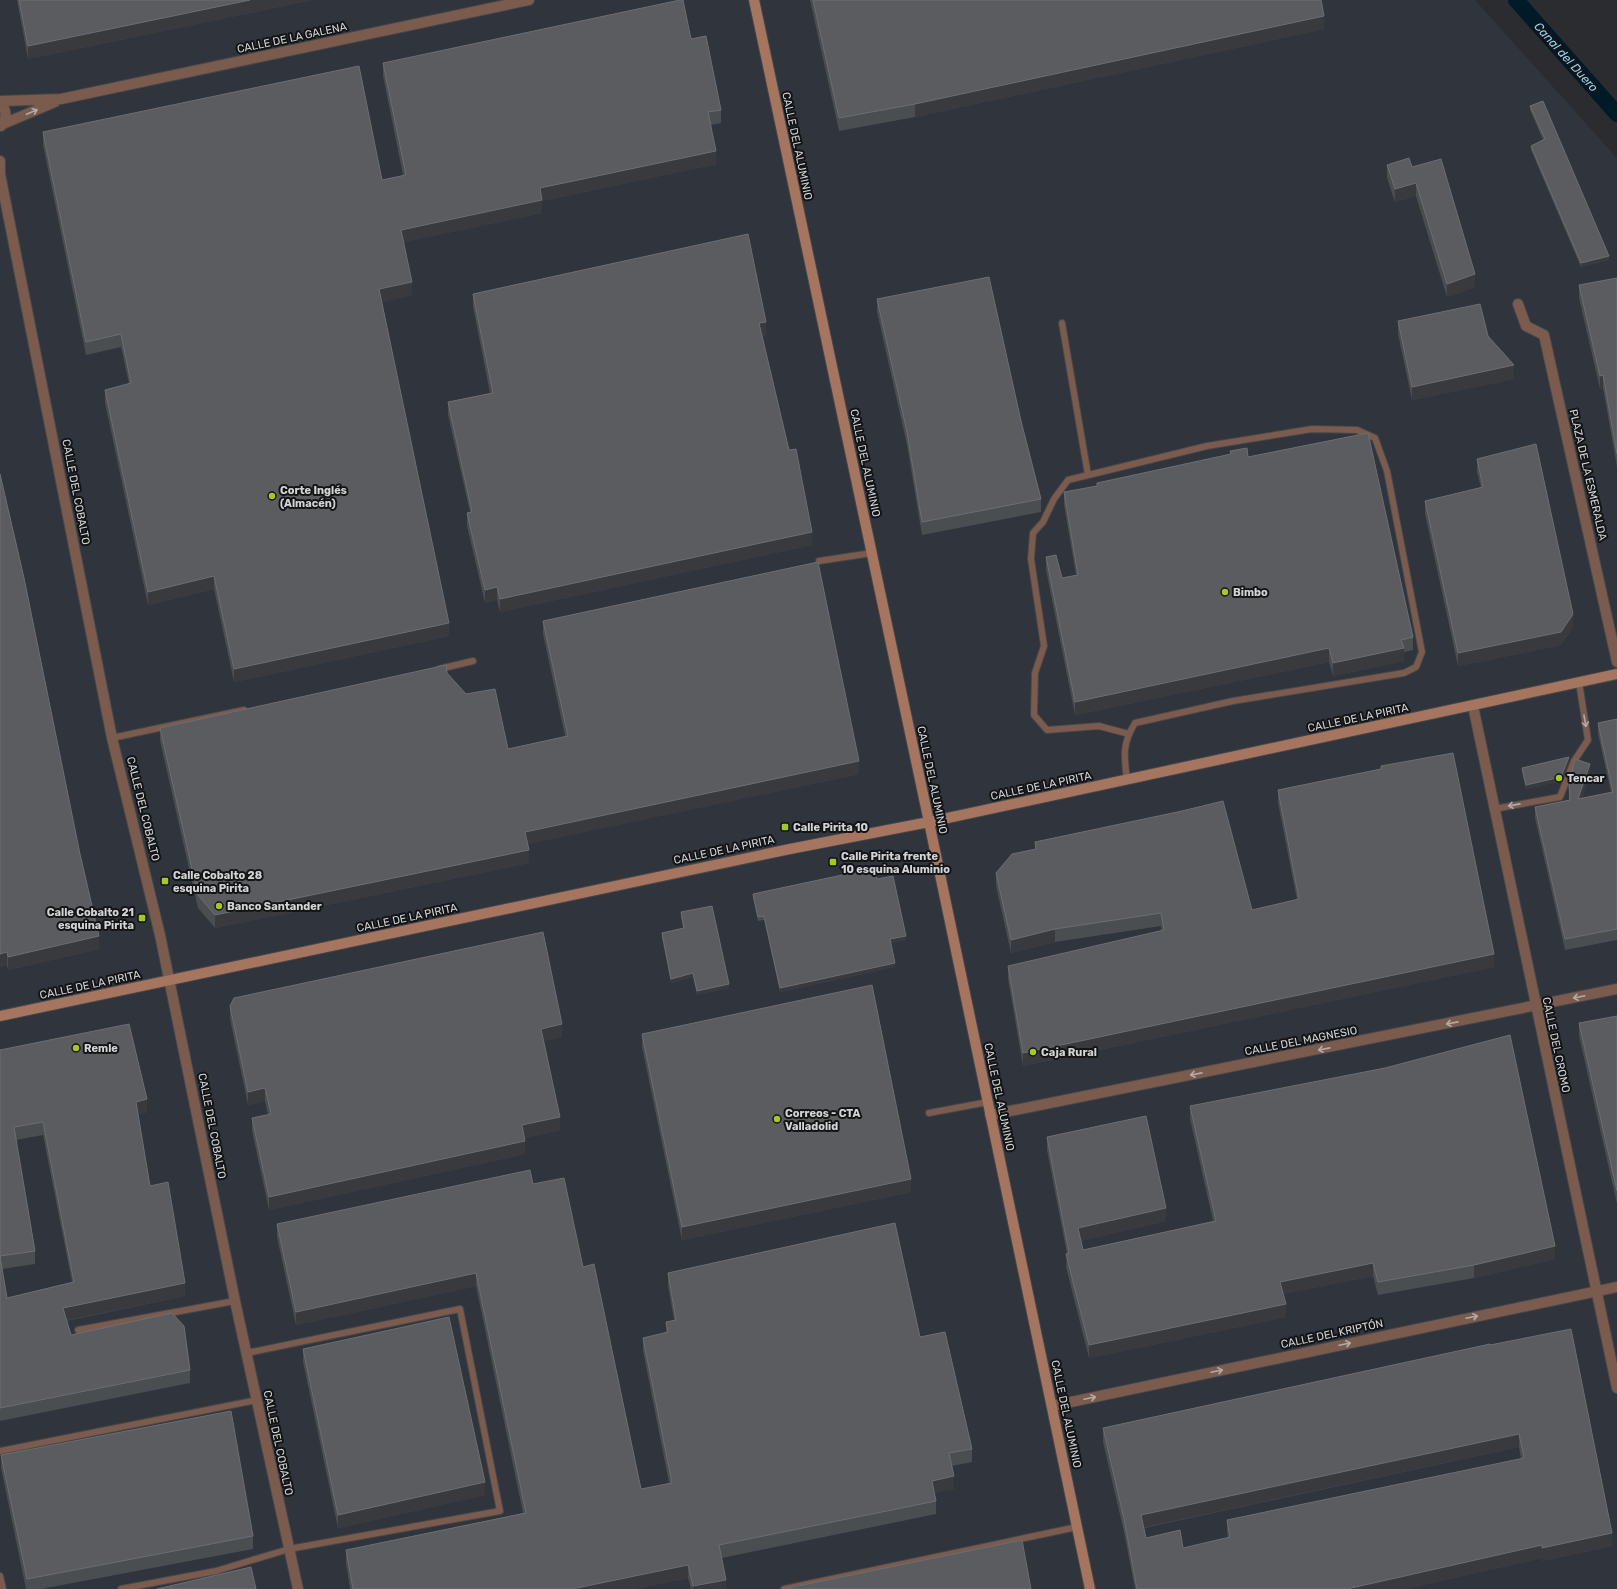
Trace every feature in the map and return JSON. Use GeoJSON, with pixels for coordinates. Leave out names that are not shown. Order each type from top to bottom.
{"type":"FeatureCollection","features":[{"type":"Feature","properties":{"kind":"street","name":"CALLE DE LA GALENA"},"geometry":{"type":"LineString","coordinates":[[0,101],[61,99],[529,0]]}},
{"type":"Feature","properties":{"kind":"street","name":"CALLE DEL ALUMINIO"},"geometry":{"type":"LineString","coordinates":[[754,0],[1090,1589]]}},
{"type":"Feature","properties":{"kind":"street","name":"CALLE DE LA GALENA"},"geometry":{"type":"LineString","coordinates":[[2,126],[61,99]]}},
{"type":"Feature","properties":{"kind":"street"},"geometry":{"type":"LineString","coordinates":[[0,101],[6,112],[2,126]]}},
{"type":"Feature","properties":{"kind":"street","name":"CALLE DEL COBALTO"},"geometry":{"type":"LineString","coordinates":[[0,161],[0,174],[112,738],[150,886],[235,1301],[298,1589]]}},
{"type":"Feature","properties":{"kind":"street","name":"PLAZA DE LA ESMERALDA"},"geometry":{"type":"LineString","coordinates":[[1518,304],[1526,326],[1544,335],[1617,662]]}},
{"type":"Feature","properties":{"kind":"street","name":"CALLE DE LA PIRITA"},"geometry":{"type":"LineString","coordinates":[[0,1016],[782,850],[929,822],[1617,674]]}},
{"type":"Feature","properties":{"kind":"street","name":"CALLE DEL CROMO"},"geometry":{"type":"LineString","coordinates":[[1472,706],[1617,1388]]}},
{"type":"Feature","properties":{"kind":"street","name":"CALLE DEL MAGNESIO"},"geometry":{"type":"LineString","coordinates":[[990,1115],[1535,1007],[1617,989]]}},
{"type":"Feature","properties":{"kind":"street","name":"CALLE DEL KRIPTÓN"},"geometry":{"type":"LineString","coordinates":[[1052,1406],[1617,1287]]}},
{"type":"Feature","properties":{"kind":"lane"},"geometry":{"type":"LineString","coordinates":[[1062,322],[1088,475]]}},
{"type":"Feature","properties":{"kind":"lane"},"geometry":{"type":"LineString","coordinates":[[1127,780],[1124,749],[1128,734],[1135,723],[1233,700],[1404,673],[1416,667],[1422,652],[1387,471],[1375,438],[1357,430],[1312,429],[1207,446],[1068,480],[1054,499],[1044,522],[1033,533],[1031,559],[1044,646],[1035,673],[1034,715],[1047,730],[1099,726],[1128,734]]}},
{"type":"Feature","properties":{"kind":"lane"},"geometry":{"type":"LineString","coordinates":[[820,561],[872,554]]}},
{"type":"Feature","properties":{"kind":"lane"},"geometry":{"type":"LineString","coordinates":[[434,670],[473,661]]}},
{"type":"Feature","properties":{"kind":"lane"},"geometry":{"type":"LineString","coordinates":[[1494,809],[1560,797],[1574,761],[1588,740],[1578,682]]}},
{"type":"Feature","properties":{"kind":"lane"},"geometry":{"type":"LineString","coordinates":[[112,738],[250,709]]}},
{"type":"Feature","properties":{"kind":"lane"},"geometry":{"type":"LineString","coordinates":[[929,1113],[988,1102]]}},
{"type":"Feature","properties":{"kind":"lane"},"geometry":{"type":"LineString","coordinates":[[78,1330],[235,1301]]}},
{"type":"Feature","properties":{"kind":"lane"},"geometry":{"type":"LineString","coordinates":[[121,1589],[216,1571],[289,1549],[500,1512],[460,1309],[247,1353]]}},
{"type":"Feature","properties":{"kind":"lane"},"geometry":{"type":"LineString","coordinates":[[0,1451],[257,1400]]}},
{"type":"Feature","properties":{"kind":"lane"},"geometry":{"type":"LineString","coordinates":[[784,1589],[1077,1527]]}},
{"type":"Feature","properties":{"kind":"lane"},"geometry":{"type":"LineString","coordinates":[[0,1576],[3,1589]]}},
{"type":"Feature","properties":{"kind":"shaded area"},"geometry":{"type":"Polygon","coordinates":[[[0,0],[1475,0],[1617,158],[1617,1589],[0,1589],[0,0]]]}},
{"type":"Feature","properties":{"kind":"building"},"geometry":{"type":"Polygon","coordinates":[[[19,0],[250,0],[28,46],[19,0]]]}},
{"type":"Feature","properties":{"kind":"building"},"geometry":{"type":"Polygon","coordinates":[[[683,0],[691,39],[706,36],[721,110],[708,112],[716,151],[540,188],[542,200],[401,230],[412,282],[379,289],[449,623],[234,669],[214,576],[148,592],[105,390],[131,383],[121,334],[86,342],[43,132],[359,66],[382,180],[406,175],[383,63],[683,0]]]}},
{"type":"Feature","properties":{"kind":"building"},"geometry":{"type":"Polygon","coordinates":[[[813,0],[1321,0],[1324,16],[915,104],[839,118],[813,0]]]}},
{"type":"Feature","properties":{"kind":"building"},"geometry":{"type":"Polygon","coordinates":[[[1543,101],[1609,256],[1581,263],[1531,146],[1545,139],[1530,106],[1543,101]]]}},
{"type":"Feature","properties":{"kind":"building"},"geometry":{"type":"Polygon","coordinates":[[[1409,158],[1412,167],[1441,159],[1475,274],[1447,284],[1416,183],[1395,189],[1387,165],[1409,158]]]}},
{"type":"Feature","properties":{"kind":"building"},"geometry":{"type":"Polygon","coordinates":[[[748,234],[766,322],[759,323],[789,450],[796,449],[812,532],[500,599],[497,587],[485,590],[467,513],[472,512],[448,402],[493,393],[473,294],[748,234]]]}},
{"type":"Feature","properties":{"kind":"building"},"geometry":{"type":"Polygon","coordinates":[[[989,277],[1021,421],[1041,499],[922,522],[907,432],[877,299],[989,277]]]}},
{"type":"Feature","properties":{"kind":"building"},"geometry":{"type":"Polygon","coordinates":[[[1617,278],[1617,454],[1603,375],[1600,376],[1579,285],[1617,278]]]}},
{"type":"Feature","properties":{"kind":"building"},"geometry":{"type":"Polygon","coordinates":[[[1480,304],[1488,336],[1514,365],[1412,387],[1398,321],[1480,304]]]}},
{"type":"Feature","properties":{"kind":"building","name":"Bimbo"},"geometry":{"type":"Polygon","coordinates":[[[1368,433],[1413,637],[1401,640],[1404,648],[1333,663],[1329,648],[1075,702],[1046,557],[1056,555],[1062,578],[1078,575],[1064,492],[1097,486],[1097,483],[1231,454],[1230,451],[1247,448],[1248,457],[1368,433]]]}},
{"type":"Feature","properties":{"kind":"building"},"geometry":{"type":"Polygon","coordinates":[[[1536,444],[1573,614],[1561,632],[1458,653],[1425,501],[1483,487],[1477,459],[1536,444]]]}},
{"type":"Feature","properties":{"kind":"building"},"geometry":{"type":"Polygon","coordinates":[[[0,474],[24,578],[80,854],[99,936],[8,957],[7,952],[0,954],[0,474]]]}},
{"type":"Feature","properties":{"kind":"building"},"geometry":{"type":"Polygon","coordinates":[[[818,562],[859,761],[525,832],[529,850],[215,915],[198,895],[160,728],[446,665],[447,673],[466,694],[495,689],[508,749],[568,736],[543,621],[818,562]]]}},
{"type":"Feature","properties":{"kind":"building"},"geometry":{"type":"Polygon","coordinates":[[[1617,719],[1617,929],[1565,939],[1535,807],[1570,800],[1569,785],[1575,759],[1590,764],[1578,799],[1613,792],[1598,723],[1617,719]]]}},
{"type":"Feature","properties":{"kind":"building"},"geometry":{"type":"Polygon","coordinates":[[[1453,753],[1494,954],[1023,1053],[1008,966],[1164,930],[1161,913],[1055,929],[1011,940],[996,873],[1012,854],[1036,849],[1035,842],[1223,801],[1252,910],[1299,899],[1278,790],[1381,769],[1381,766],[1453,753]]]}},
{"type":"Feature","properties":{"kind":"building"},"geometry":{"type":"Polygon","coordinates":[[[1569,757],[1561,777],[1526,785],[1522,768],[1569,757]]]}},
{"type":"Feature","properties":{"kind":"building"},"geometry":{"type":"Polygon","coordinates":[[[875,868],[877,879],[893,876],[906,936],[890,939],[895,963],[780,988],[764,916],[758,917],[753,894],[875,868]]]}},
{"type":"Feature","properties":{"kind":"building"},"geometry":{"type":"Polygon","coordinates":[[[712,906],[729,984],[697,991],[693,973],[671,979],[662,933],[684,928],[681,912],[712,906]]]}},
{"type":"Feature","properties":{"kind":"building"},"geometry":{"type":"Polygon","coordinates":[[[543,932],[562,1024],[541,1029],[560,1117],[522,1125],[525,1141],[269,1197],[252,1118],[271,1114],[265,1088],[248,1092],[230,1006],[234,998],[543,932]]]}},
{"type":"Feature","properties":{"kind":"building","name":"Correos - CTA Valladolid"},"geometry":{"type":"Polygon","coordinates":[[[872,985],[911,1179],[682,1227],[642,1034],[872,985]]]}},
{"type":"Feature","properties":{"kind":"building"},"geometry":{"type":"Polygon","coordinates":[[[1617,1016],[1617,1191],[1579,1023],[1617,1016]]]}},
{"type":"Feature","properties":{"kind":"building"},"geometry":{"type":"Polygon","coordinates":[[[129,1024],[147,1099],[136,1102],[150,1186],[168,1182],[185,1283],[63,1308],[71,1335],[172,1313],[184,1326],[190,1370],[0,1408],[0,1050],[129,1024]],[[43,1122],[14,1127],[35,1251],[0,1256],[7,1298],[74,1282],[43,1122]]]}},
{"type":"Feature","properties":{"kind":"building"},"geometry":{"type":"Polygon","coordinates":[[[1510,1035],[1555,1246],[1474,1265],[1378,1282],[1373,1263],[1280,1282],[1286,1304],[1089,1345],[1066,1254],[1069,1253],[1047,1137],[1146,1116],[1166,1208],[1078,1228],[1083,1250],[1216,1221],[1190,1106],[1385,1068],[1510,1035]]]}},
{"type":"Feature","properties":{"kind":"building"},"geometry":{"type":"Polygon","coordinates":[[[530,1170],[533,1184],[564,1178],[583,1267],[594,1264],[641,1489],[672,1483],[643,1338],[668,1332],[666,1322],[676,1320],[668,1273],[895,1223],[920,1337],[945,1332],[972,1449],[949,1453],[954,1476],[932,1481],[936,1501],[719,1545],[726,1580],[693,1586],[688,1565],[572,1589],[353,1589],[346,1550],[526,1513],[476,1273],[296,1312],[277,1224],[530,1170]]]}},
{"type":"Feature","properties":{"kind":"building"},"geometry":{"type":"Polygon","coordinates":[[[449,1317],[485,1482],[338,1515],[303,1349],[449,1317]]]}},
{"type":"Feature","properties":{"kind":"building"},"geometry":{"type":"Polygon","coordinates":[[[1571,1329],[1612,1533],[1542,1548],[1542,1545],[1347,1589],[1137,1589],[1124,1519],[1103,1428],[1571,1329]],[[1519,1434],[1141,1515],[1146,1538],[1180,1530],[1183,1548],[1230,1537],[1227,1520],[1524,1458],[1519,1434]]]}},
{"type":"Feature","properties":{"kind":"building"},"geometry":{"type":"Polygon","coordinates":[[[231,1411],[253,1536],[27,1579],[1,1455],[231,1411]]]}},
{"type":"Feature","properties":{"kind":"building"},"geometry":{"type":"Polygon","coordinates":[[[1022,1540],[1031,1589],[783,1589],[1022,1540]]]}},
{"type":"Feature","properties":{"kind":"building"},"geometry":{"type":"Polygon","coordinates":[[[251,1567],[256,1589],[157,1589],[251,1567]]]}},
{"type":"Feature","properties":{"kind":"waterway","name":"Canal del Duero"},"geometry":{"type":"LineString","coordinates":[[1516,0],[1617,114]]}},
{"type":"Feature","properties":{"kind":"place","name":"Corte Inglés (Almacén)"},"geometry":{"type":"Point","coordinates":[272,496]}},
{"type":"Feature","properties":{"kind":"place","name":"Bimbo"},"geometry":{"type":"Point","coordinates":[1225,592]}},
{"type":"Feature","properties":{"kind":"place","name":"Tencar"},"geometry":{"type":"Point","coordinates":[1559,778]}},
{"type":"Feature","properties":{"kind":"place","name":"Calle Pirita 10"},"geometry":{"type":"Point","coordinates":[785,827]}},
{"type":"Feature","properties":{"kind":"place","name":"Calle Pirita frente 10 esquina Aluminio"},"geometry":{"type":"Point","coordinates":[833,862]}},
{"type":"Feature","properties":{"kind":"place","name":"Calle Cobalto 28 esquina Pirita"},"geometry":{"type":"Point","coordinates":[165,881]}},
{"type":"Feature","properties":{"kind":"place","name":"Banco Santander"},"geometry":{"type":"Point","coordinates":[219,906]}},
{"type":"Feature","properties":{"kind":"place","name":"Calle Cobalto 21 esquina Pirita"},"geometry":{"type":"Point","coordinates":[142,918]}},
{"type":"Feature","properties":{"kind":"place","name":"Remle"},"geometry":{"type":"Point","coordinates":[76,1048]}},
{"type":"Feature","properties":{"kind":"place","name":"Caja Rural"},"geometry":{"type":"Point","coordinates":[1033,1052]}},
{"type":"Feature","properties":{"kind":"place","name":"Correos - CTA Valladolid"},"geometry":{"type":"Point","coordinates":[777,1119]}}]}
